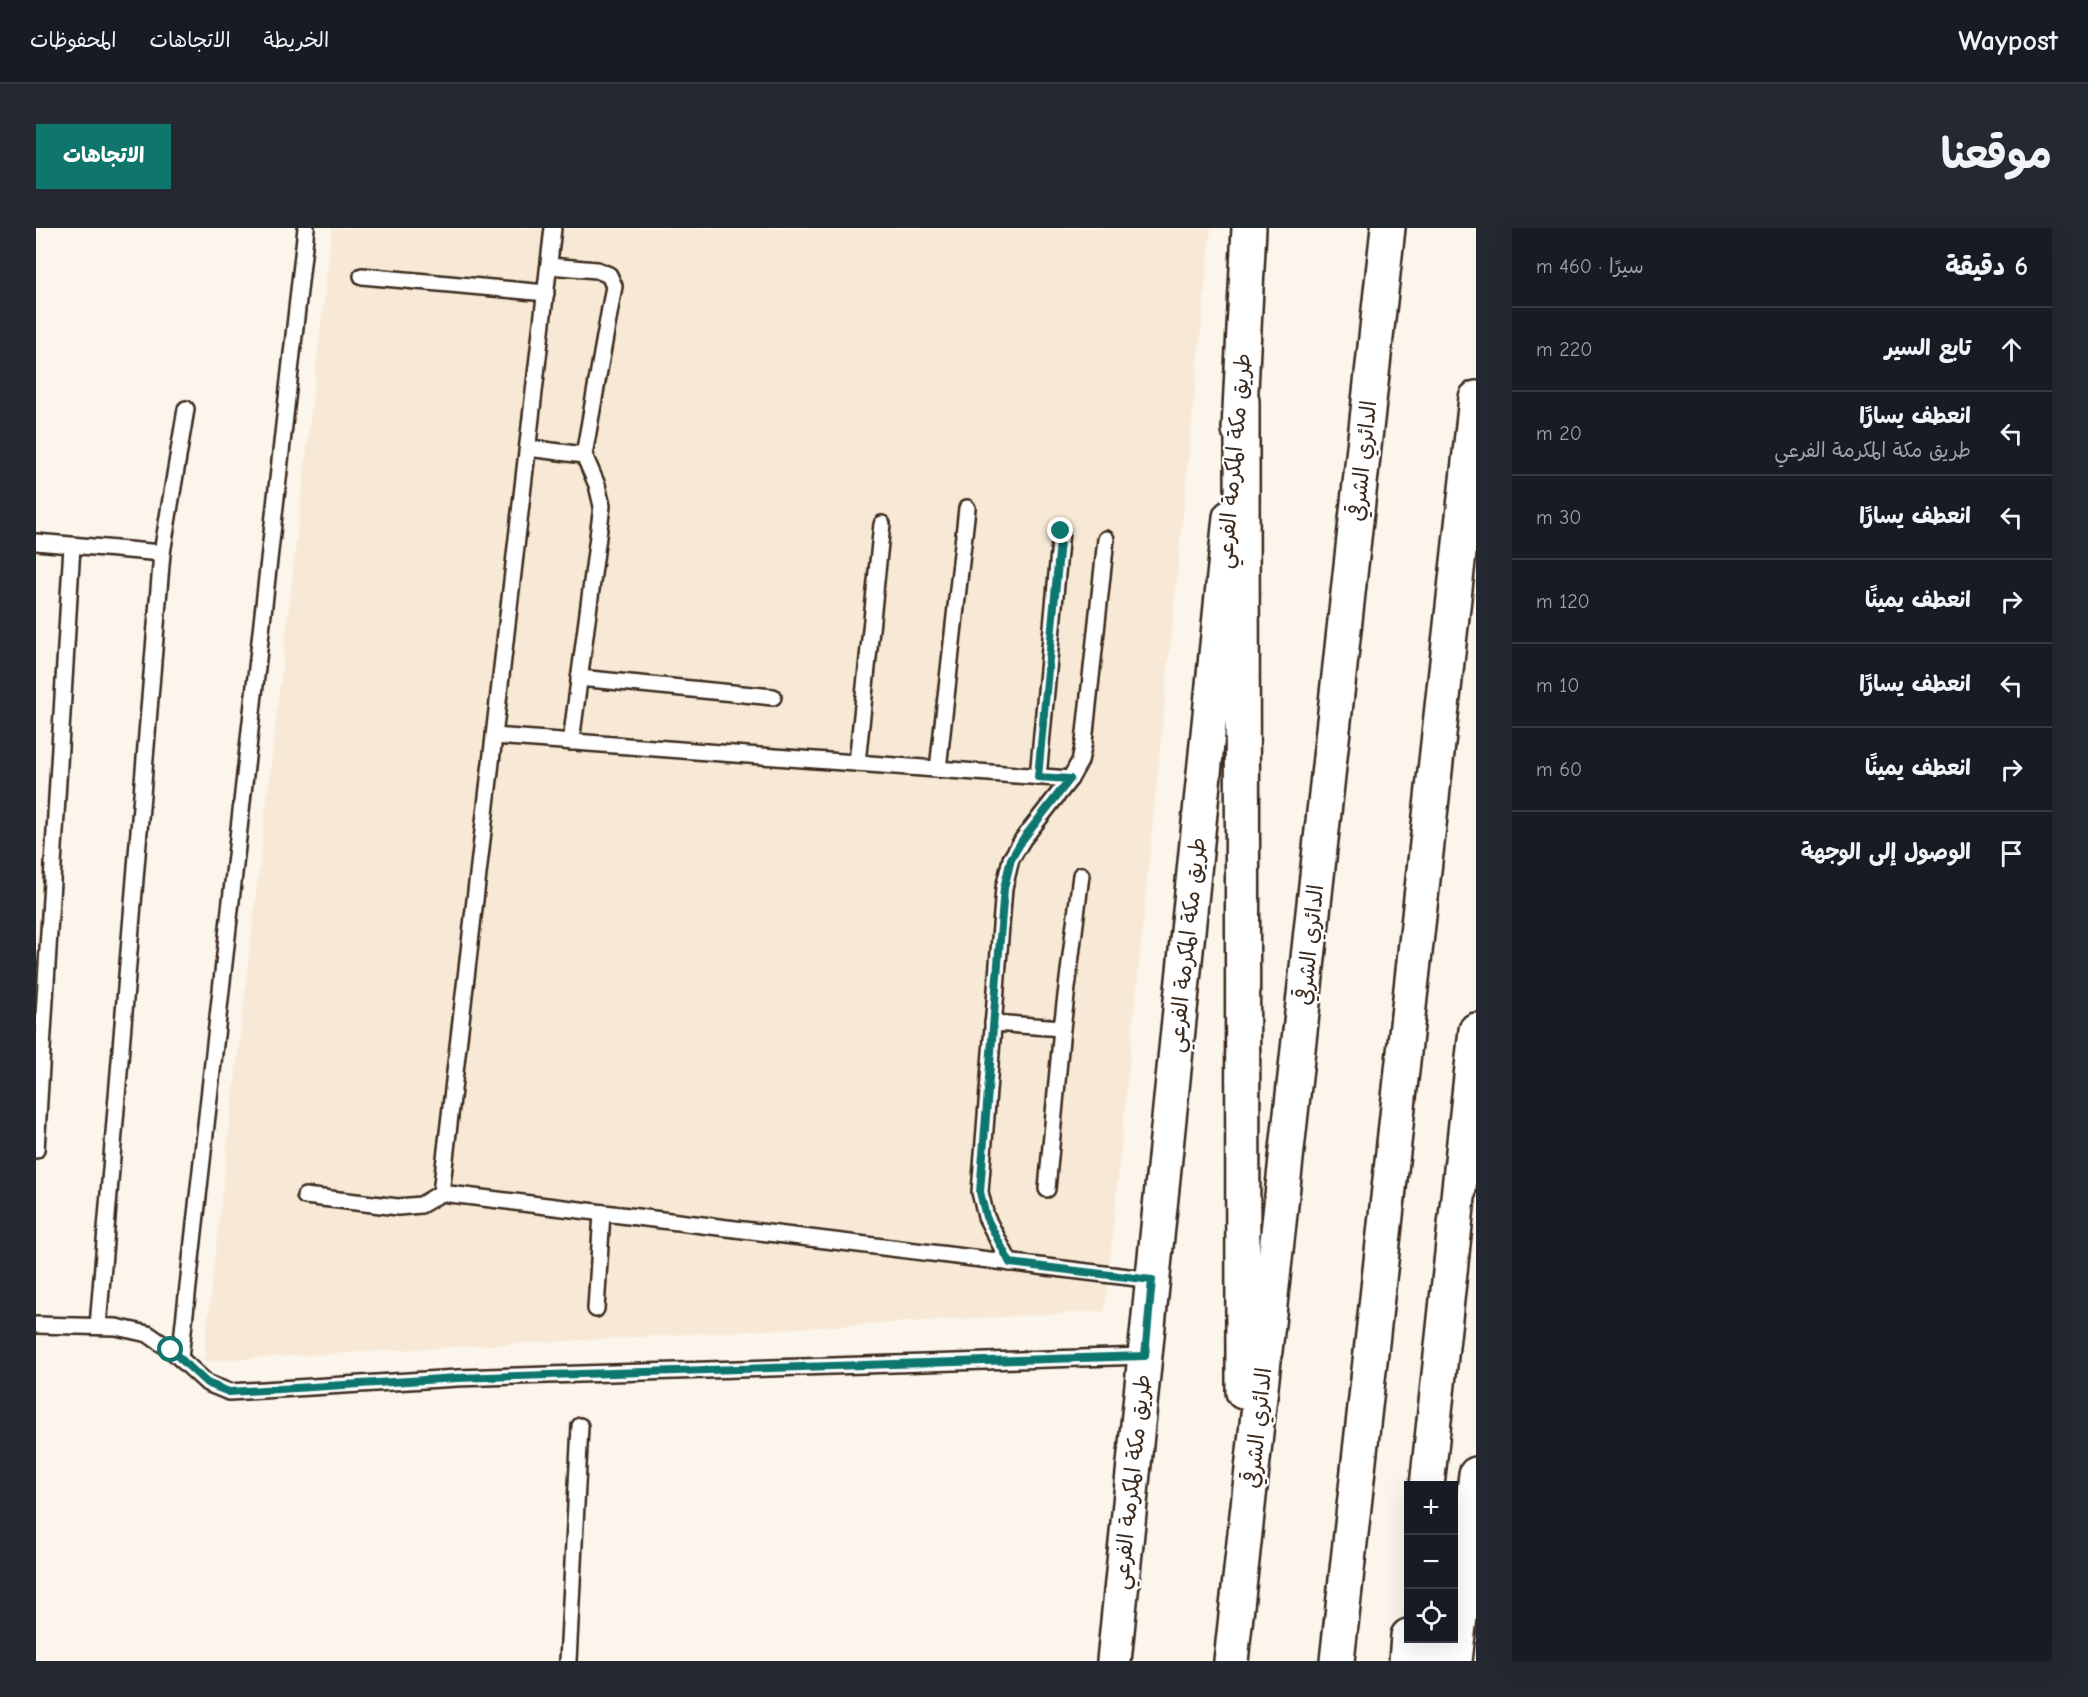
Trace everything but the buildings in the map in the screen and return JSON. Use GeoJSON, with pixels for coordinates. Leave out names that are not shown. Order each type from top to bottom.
{"type":"FeatureCollection","features":[{"type":"Feature","properties":{"kind":"main road","name":"طريق مكة المكرمة الفرعي"},"geometry":{"type":"LineString","coordinates":[[1114,1661],[1242,401],[1250,228]]}},
{"type":"Feature","properties":{"kind":"main road"},"geometry":{"type":"LineString","coordinates":[[1243,1563],[1242,401],[1264,228]]}},
{"type":"Feature","properties":{"kind":"main road","name":"الدائري الشرقي"},"geometry":{"type":"LineString","coordinates":[[1231,1661],[1388,228]]}},
{"type":"Feature","properties":{"kind":"main road"},"geometry":{"type":"LineString","coordinates":[[1337,1661],[1476,398]]}},
{"type":"Feature","properties":{"kind":"main road"},"geometry":{"type":"LineString","coordinates":[[1427,1481],[1476,1030]]}},
{"type":"Feature","properties":{"kind":"main road"},"geometry":{"type":"LineString","coordinates":[[1436,1481],[1437,1402]]}},
{"type":"Feature","properties":{"kind":"main road"},"geometry":{"type":"LineString","coordinates":[[1455,1661],[1476,1474]]}},
{"type":"Feature","properties":{"kind":"main road"},"geometry":{"type":"LineString","coordinates":[[1406,1661],[1407,1643]]}},
{"type":"Feature","properties":{"kind":"main road"},"geometry":{"type":"LineString","coordinates":[[1434,1643],[1434,1661]]}},
{"type":"Feature","properties":{"kind":"lane"},"geometry":{"type":"LineString","coordinates":[[180,1358],[306,228]]}},
{"type":"Feature","properties":{"kind":"lane"},"geometry":{"type":"LineString","coordinates":[[441,1193],[552,228]]}},
{"type":"Feature","properties":{"kind":"lane"},"geometry":{"type":"LineString","coordinates":[[549,266],[597,270],[609,275],[614,286],[584,455],[597,485],[602,506],[571,742]]}},
{"type":"Feature","properties":{"kind":"lane"},"geometry":{"type":"LineString","coordinates":[[362,276],[546,293]]}},
{"type":"Feature","properties":{"kind":"lane"},"geometry":{"type":"LineString","coordinates":[[98,1326],[162,553],[186,409]]}},
{"type":"Feature","properties":{"kind":"lane"},"geometry":{"type":"LineString","coordinates":[[528,448],[584,455]]}},
{"type":"Feature","properties":{"kind":"lane"},"geometry":{"type":"LineString","coordinates":[[938,769],[967,508]]}},
{"type":"Feature","properties":{"kind":"lane"},"geometry":{"type":"LineString","coordinates":[[856,763],[882,524]]}},
{"type":"Feature","properties":{"kind":"lane"},"geometry":{"type":"LineString","coordinates":[[1038,777],[1061,531]]}},
{"type":"Feature","properties":{"kind":"lane"},"geometry":{"type":"LineString","coordinates":[[1010,1263],[986,1217],[980,1192],[1004,888],[1011,859],[1023,839],[1070,779],[1080,761],[1106,539]]}},
{"type":"Feature","properties":{"kind":"lane"},"geometry":{"type":"LineString","coordinates":[[36,542],[162,553]]}},
{"type":"Feature","properties":{"kind":"lane"},"geometry":{"type":"LineString","coordinates":[[36,1150],[72,546]]}},
{"type":"Feature","properties":{"kind":"lane"},"geometry":{"type":"LineString","coordinates":[[579,678],[773,697]]}},
{"type":"Feature","properties":{"kind":"lane"},"geometry":{"type":"LineString","coordinates":[[494,736],[1070,779]]}},
{"type":"Feature","properties":{"kind":"lane"},"geometry":{"type":"LineString","coordinates":[[1047,1189],[1062,1028],[1081,875]]}},
{"type":"Feature","properties":{"kind":"lane"},"geometry":{"type":"LineString","coordinates":[[993,1023],[1062,1028]]}},
{"type":"Feature","properties":{"kind":"lane"},"geometry":{"type":"LineString","coordinates":[[305,1196],[398,1206],[421,1205],[441,1193],[1152,1280]]}},
{"type":"Feature","properties":{"kind":"lane"},"geometry":{"type":"LineString","coordinates":[[596,1309],[602,1213]]}},
{"type":"Feature","properties":{"kind":"lane"},"geometry":{"type":"LineString","coordinates":[[36,1325],[116,1327],[148,1334],[180,1358],[207,1383],[229,1392],[457,1378],[1145,1356]]}},
{"type":"Feature","properties":{"kind":"lane"},"geometry":{"type":"LineString","coordinates":[[568,1661],[580,1426]]}},
{"type":"Feature","properties":{"kind":"shaded area"},"geometry":{"type":"Polygon","coordinates":[[[332,228],[1211,228],[1105,1311],[203,1361],[332,228]]]}},
{"type":"Feature","properties":{"kind":"route"},"geometry":{"type":"LineString","coordinates":[[171,1350],[207,1383],[229,1392],[457,1378],[1145,1356],[1152,1280],[1010,1263],[986,1217],[980,1192],[1004,888],[1011,859],[1023,839],[1070,779],[1038,777],[1061,531]]}}]}
